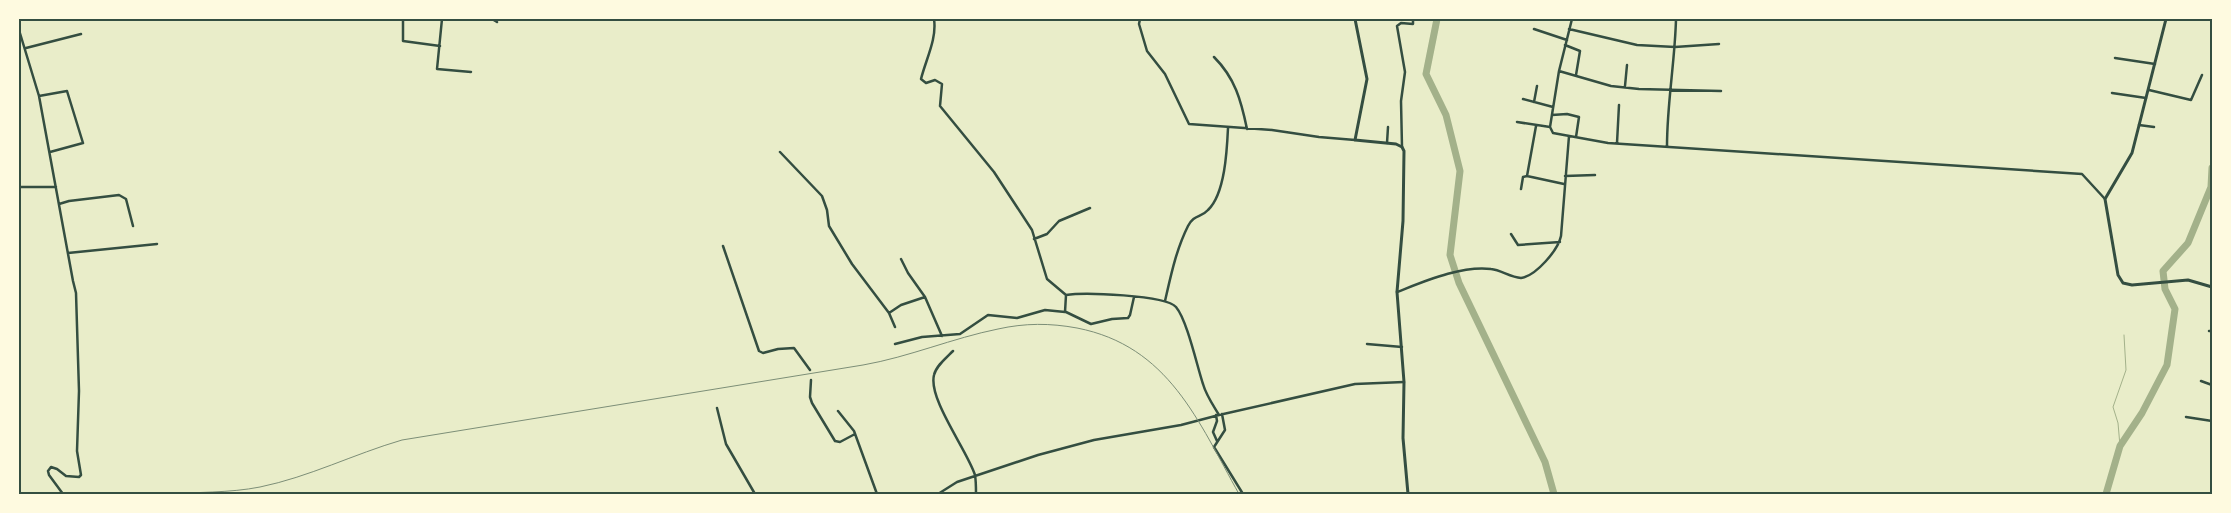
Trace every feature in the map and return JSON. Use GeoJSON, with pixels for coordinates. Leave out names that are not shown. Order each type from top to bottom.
{"type":"FeatureCollection","features":[{"type":"Feature","properties":{"kind":"main road"},"geometry":{"type":"LineString","coordinates":[[1355,19],[1367,79],[1355,140],[1387,143],[1402,147],[1404,151],[1403,221],[1397,292],[1404,382],[1404,455],[1408,494]]}},
{"type":"Feature","properties":{"kind":"main road"},"geometry":{"type":"LineString","coordinates":[[2166,19],[2132,153],[2105,199],[2119,279],[2128,284],[2192,280],[2212,287]]}},
{"type":"Feature","properties":{"kind":"street"},"geometry":{"type":"LineString","coordinates":[[403,19],[403,40],[440,46]]}},
{"type":"Feature","properties":{"kind":"street"},"geometry":{"type":"LineString","coordinates":[[442,19],[436,70],[471,72]]}},
{"type":"Feature","properties":{"kind":"street"},"geometry":{"type":"LineString","coordinates":[[492,19],[497,22]]}},
{"type":"Feature","properties":{"kind":"street"},"geometry":{"type":"LineString","coordinates":[[934,19],[934,39],[929,48],[921,79],[926,83],[934,80],[942,84],[940,106],[994,172],[1032,230],[1047,279],[1066,295],[1086,293],[1165,300],[1177,308],[1204,388],[1225,430],[1214,447],[1243,494]]}},
{"type":"Feature","properties":{"kind":"street"},"geometry":{"type":"LineString","coordinates":[[1140,19],[1138,22],[1146,51],[1168,80],[1188,123],[1209,124],[1228,128],[1272,130],[1319,138],[1355,140]]}},
{"type":"Feature","properties":{"kind":"street"},"geometry":{"type":"LineString","coordinates":[[1402,147],[1401,101],[1405,72],[1397,26],[1401,23],[1413,24],[1413,19]]}},
{"type":"Feature","properties":{"kind":"street"},"geometry":{"type":"LineString","coordinates":[[1572,19],[1559,71],[1550,128],[1553,133],[1617,143],[2074,174],[2085,176],[2105,199]]}},
{"type":"Feature","properties":{"kind":"street"},"geometry":{"type":"LineString","coordinates":[[1667,146],[1667,115],[1672,90],[1676,19]]}},
{"type":"Feature","properties":{"kind":"street"},"geometry":{"type":"LineString","coordinates":[[1534,29],[1567,40]]}},
{"type":"Feature","properties":{"kind":"street"},"geometry":{"type":"LineString","coordinates":[[1569,29],[1638,45],[1675,47],[1719,44]]}},
{"type":"Feature","properties":{"kind":"street"},"geometry":{"type":"LineString","coordinates":[[19,30],[39,96],[77,299],[76,353],[79,391],[77,442],[82,470],[79,477],[66,476],[51,467],[48,471],[49,475],[63,494]]}},
{"type":"Feature","properties":{"kind":"street"},"geometry":{"type":"LineString","coordinates":[[26,48],[81,34]]}},
{"type":"Feature","properties":{"kind":"street"},"geometry":{"type":"LineString","coordinates":[[1565,45],[1580,51],[1576,75]]}},
{"type":"Feature","properties":{"kind":"street"},"geometry":{"type":"LineString","coordinates":[[1214,57],[1230,76],[1238,90],[1247,129]]}},
{"type":"Feature","properties":{"kind":"street"},"geometry":{"type":"LineString","coordinates":[[2115,58],[2155,64]]}},
{"type":"Feature","properties":{"kind":"street"},"geometry":{"type":"LineString","coordinates":[[1625,86],[1627,65]]}},
{"type":"Feature","properties":{"kind":"street"},"geometry":{"type":"LineString","coordinates":[[1559,71],[1603,84],[1672,90],[1721,91]]}},
{"type":"Feature","properties":{"kind":"street"},"geometry":{"type":"LineString","coordinates":[[2148,90],[2191,100],[2202,75]]}},
{"type":"Feature","properties":{"kind":"street"},"geometry":{"type":"LineString","coordinates":[[1534,102],[1537,86]]}},
{"type":"Feature","properties":{"kind":"street"},"geometry":{"type":"LineString","coordinates":[[39,96],[67,91],[83,143],[50,152]]}},
{"type":"Feature","properties":{"kind":"street"},"geometry":{"type":"LineString","coordinates":[[2112,94],[2146,98]]}},
{"type":"Feature","properties":{"kind":"street"},"geometry":{"type":"LineString","coordinates":[[1523,99],[1553,107]]}},
{"type":"Feature","properties":{"kind":"street"},"geometry":{"type":"LineString","coordinates":[[1617,143],[1619,105]]}},
{"type":"Feature","properties":{"kind":"street"},"geometry":{"type":"LineString","coordinates":[[1552,115],[1567,114],[1579,117],[1576,138]]}},
{"type":"Feature","properties":{"kind":"street"},"geometry":{"type":"LineString","coordinates":[[1517,122],[1550,128]]}},
{"type":"Feature","properties":{"kind":"street"},"geometry":{"type":"LineString","coordinates":[[2139,125],[2154,128]]}},
{"type":"Feature","properties":{"kind":"street"},"geometry":{"type":"LineString","coordinates":[[1521,189],[1523,178],[1527,176],[1536,126]]}},
{"type":"Feature","properties":{"kind":"street"},"geometry":{"type":"LineString","coordinates":[[1387,143],[1388,127]]}},
{"type":"Feature","properties":{"kind":"street"},"geometry":{"type":"LineString","coordinates":[[1165,300],[1177,251],[1188,225],[1194,217],[1208,210],[1219,191],[1227,155],[1228,128]]}},
{"type":"Feature","properties":{"kind":"street"},"geometry":{"type":"LineString","coordinates":[[1397,292],[1467,270],[1492,269],[1516,278],[1524,278],[1534,272],[1560,242],[1569,136]]}},
{"type":"Feature","properties":{"kind":"street"},"geometry":{"type":"LineString","coordinates":[[780,152],[822,196],[827,210],[829,226],[852,264],[889,313],[895,327]]}},
{"type":"Feature","properties":{"kind":"street"},"geometry":{"type":"LineString","coordinates":[[1565,176],[1595,175]]}},
{"type":"Feature","properties":{"kind":"street"},"geometry":{"type":"LineString","coordinates":[[1527,176],[1564,184]]}},
{"type":"Feature","properties":{"kind":"street"},"geometry":{"type":"LineString","coordinates":[[19,187],[56,187]]}},
{"type":"Feature","properties":{"kind":"street"},"geometry":{"type":"LineString","coordinates":[[59,204],[80,199],[119,195],[126,199],[133,226]]}},
{"type":"Feature","properties":{"kind":"street"},"geometry":{"type":"LineString","coordinates":[[1034,239],[1047,234],[1059,221],[1090,208]]}},
{"type":"Feature","properties":{"kind":"street"},"geometry":{"type":"LineString","coordinates":[[1511,234],[1518,245],[1560,242]]}},
{"type":"Feature","properties":{"kind":"street"},"geometry":{"type":"LineString","coordinates":[[68,253],[158,244]]}},
{"type":"Feature","properties":{"kind":"street"},"geometry":{"type":"LineString","coordinates":[[723,246],[759,351],[763,353],[778,349],[794,348],[810,370]]}},
{"type":"Feature","properties":{"kind":"street"},"geometry":{"type":"LineString","coordinates":[[901,259],[904,267],[925,297],[942,336]]}},
{"type":"Feature","properties":{"kind":"street"},"geometry":{"type":"LineString","coordinates":[[1065,312],[1066,295]]}},
{"type":"Feature","properties":{"kind":"street"},"geometry":{"type":"LineString","coordinates":[[889,313],[901,304],[925,297]]}},
{"type":"Feature","properties":{"kind":"street"},"geometry":{"type":"LineString","coordinates":[[894,344],[922,337],[965,332],[988,315],[1017,318],[1045,310],[1065,312],[1091,324],[1112,319],[1128,318],[1134,297]]}},
{"type":"Feature","properties":{"kind":"street"},"geometry":{"type":"LineString","coordinates":[[1367,344],[1402,347]]}},
{"type":"Feature","properties":{"kind":"street"},"geometry":{"type":"LineString","coordinates":[[953,351],[937,367],[933,378],[934,385],[945,415],[975,476],[976,494]]}},
{"type":"Feature","properties":{"kind":"street"},"geometry":{"type":"LineString","coordinates":[[812,380],[810,397],[812,403],[835,441],[840,442],[855,434]]}},
{"type":"Feature","properties":{"kind":"street"},"geometry":{"type":"LineString","coordinates":[[2201,381],[2212,385]]}},
{"type":"Feature","properties":{"kind":"street"},"geometry":{"type":"LineString","coordinates":[[938,494],[951,485],[975,476],[1038,455],[1094,440],[1181,425],[1355,384],[1404,382]]}},
{"type":"Feature","properties":{"kind":"street"},"geometry":{"type":"LineString","coordinates":[[717,408],[726,444],[755,494]]}},
{"type":"Feature","properties":{"kind":"street"},"geometry":{"type":"LineString","coordinates":[[838,411],[855,434],[877,494]]}},
{"type":"Feature","properties":{"kind":"street"},"geometry":{"type":"LineString","coordinates":[[1217,441],[1213,432],[1219,415]]}},
{"type":"Feature","properties":{"kind":"street"},"geometry":{"type":"LineString","coordinates":[[2186,417],[2212,421]]}},
{"type":"Feature","properties":{"kind":"waterway"},"geometry":{"type":"LineString","coordinates":[[1437,19],[1426,74],[1446,115],[1460,171],[1450,255],[1459,283],[1545,462],[1554,494]]}},
{"type":"Feature","properties":{"kind":"waterway"},"geometry":{"type":"LineString","coordinates":[[2106,494],[2120,446],[2142,413],[2167,365],[2175,309],[2165,289],[2163,271],[2188,243],[2211,187],[2212,168]]}},
{"type":"Feature","properties":{"kind":"waterway"},"geometry":{"type":"LineString","coordinates":[[2120,446],[2118,423],[2113,407],[2126,370],[2124,335]]}},
{"type":"Feature","properties":{"kind":"railway"},"geometry":{"type":"LineString","coordinates":[[165,494],[260,487],[278,483],[402,440],[880,362],[964,337],[1008,327],[1038,324],[1077,328],[1109,337],[1135,351],[1158,369],[1177,390],[1194,414],[1239,494]]}}]}
